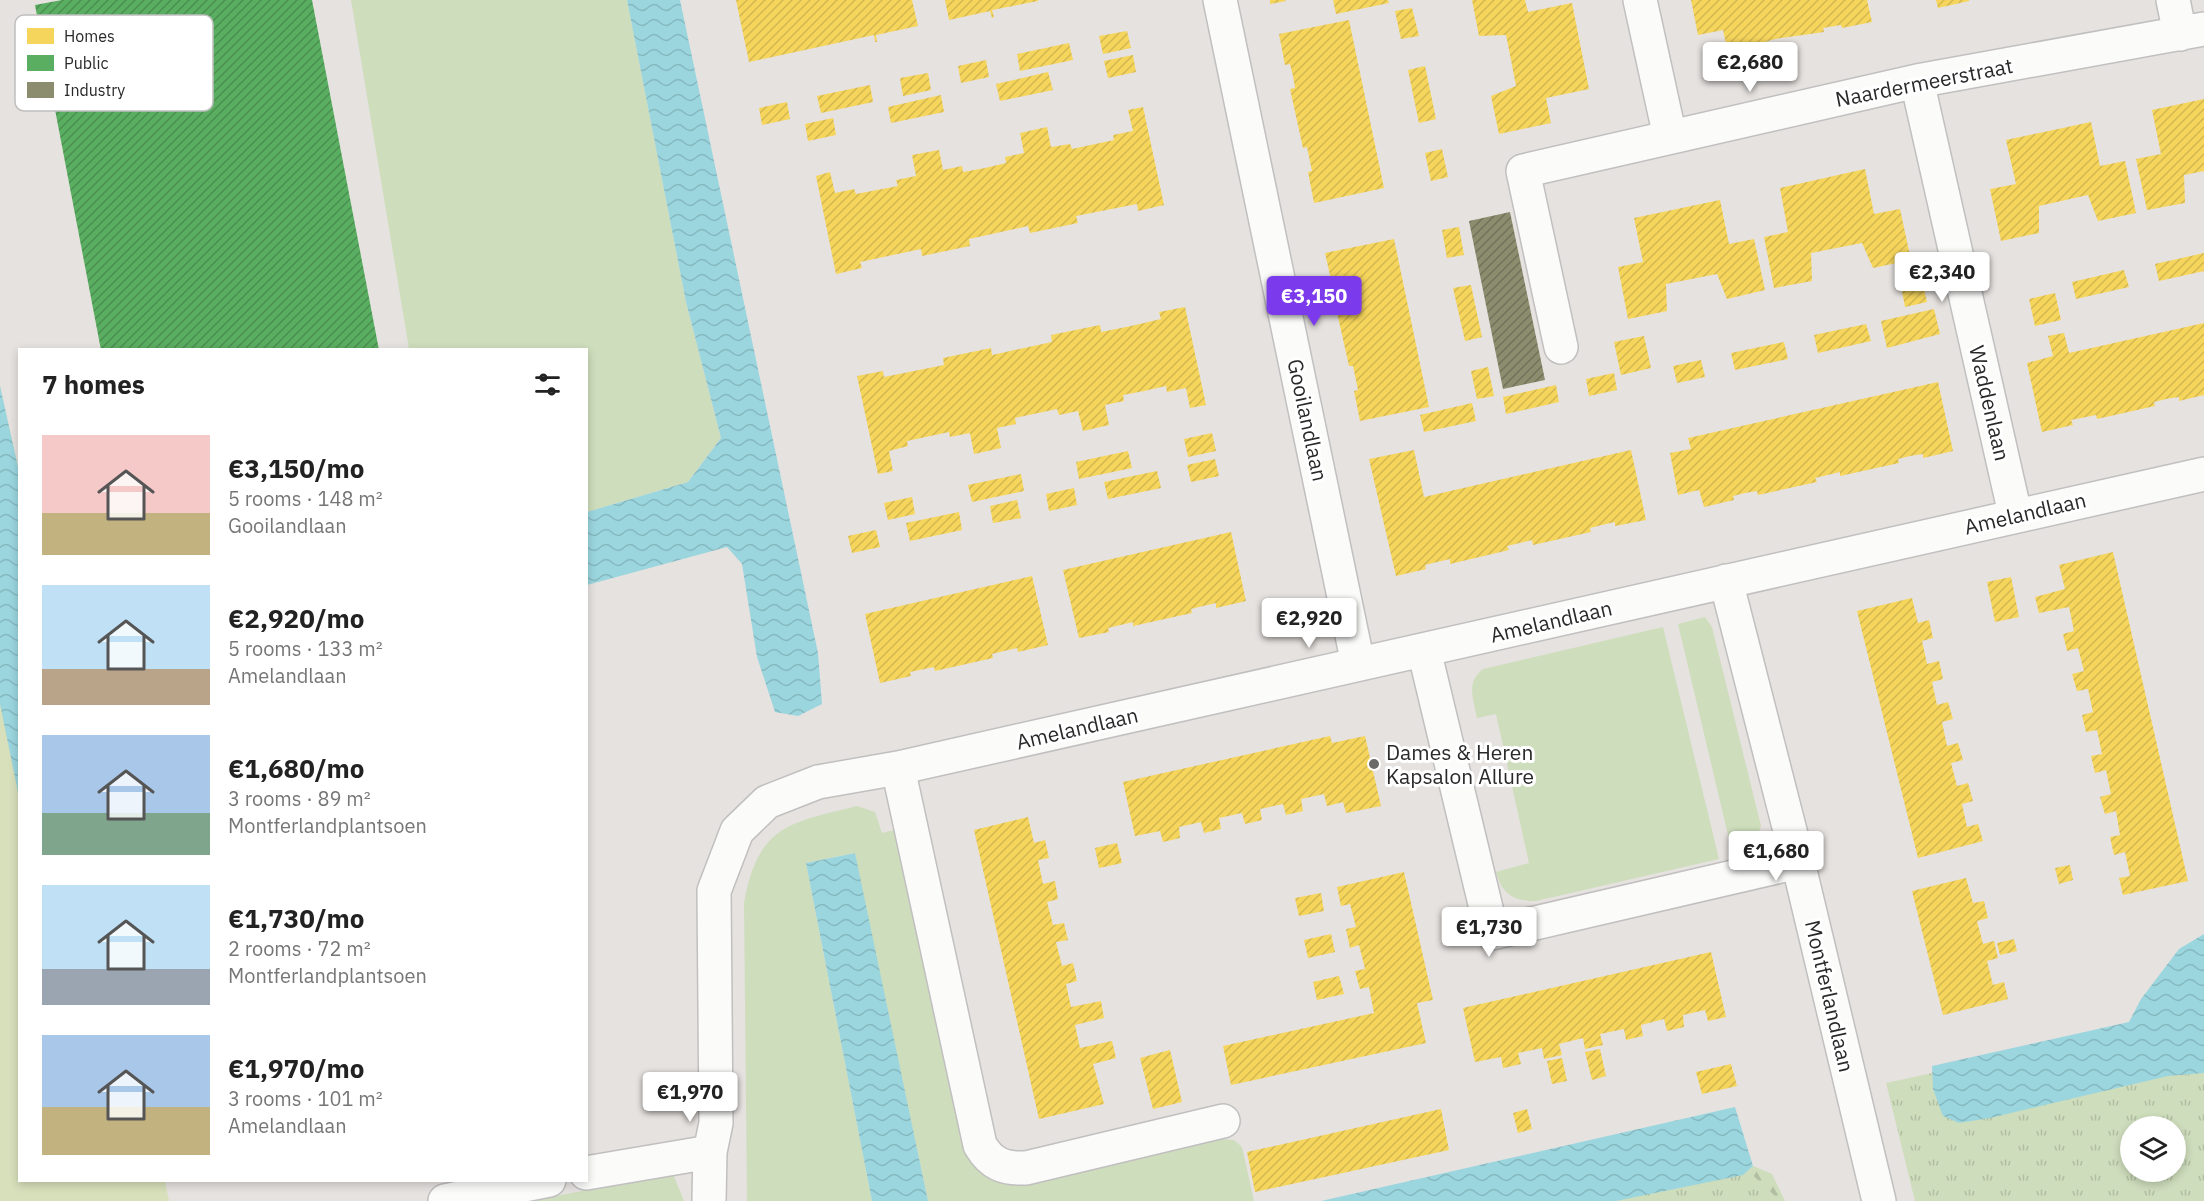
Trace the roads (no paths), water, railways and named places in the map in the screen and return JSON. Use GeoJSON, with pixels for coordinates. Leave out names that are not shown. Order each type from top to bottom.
{"type":"FeatureCollection","features":[{"type":"Feature","properties":{"kind":"street","name":"Gooilandlaan"},"geometry":{"type":"LineString","coordinates":[[1220,0],[1358,664]]}},
{"type":"Feature","properties":{"kind":"street"},"geometry":{"type":"LineString","coordinates":[[1641,0],[1670,138]]}},
{"type":"Feature","properties":{"kind":"street","name":"Naardermeerstraat"},"geometry":{"type":"LineString","coordinates":[[1561,347],[1523,171],[1917,81],[2192,32],[2173,0]]}},
{"type":"Feature","properties":{"kind":"street","name":"Waddenlaan"},"geometry":{"type":"LineString","coordinates":[[1917,81],[2015,514]]}},
{"type":"Feature","properties":{"kind":"street","name":"Amelandlaan"},"geometry":{"type":"LineString","coordinates":[[709,1201],[710,1152],[716,1123],[714,891],[736,831],[767,802],[818,782],[898,768],[2015,514],[2204,474]]}},
{"type":"Feature","properties":{"kind":"street","name":"Montferlandlaan"},"geometry":{"type":"LineString","coordinates":[[1726,581],[1798,862],[1879,1201]]}},
{"type":"Feature","properties":{"kind":"street"},"geometry":{"type":"LineString","coordinates":[[1424,650],[1492,933],[1798,862]]}},
{"type":"Feature","properties":{"kind":"street"},"geometry":{"type":"LineString","coordinates":[[898,768],[980,1145],[987,1157],[1001,1167],[1026,1168],[1223,1122]]}},
{"type":"Feature","properties":{"kind":"street"},"geometry":{"type":"LineString","coordinates":[[588,1173],[710,1152]]}},
{"type":"Feature","properties":{"kind":"street"},"geometry":{"type":"LineString","coordinates":[[445,1201],[528,1183]]}},
{"type":"Feature","properties":{"kind":"water"},"geometry":{"type":"Polygon","coordinates":[[[627,0],[680,0],[818,653],[822,704],[798,716],[775,712],[757,657],[742,564],[727,547],[588,585],[588,512],[688,482],[721,438],[686,302],[627,0]]]}},
{"type":"Feature","properties":{"kind":"water"},"geometry":{"type":"Polygon","coordinates":[[[0,386],[18,467],[18,792],[0,704],[0,386]]]}},
{"type":"Feature","properties":{"kind":"water"},"geometry":{"type":"Polygon","coordinates":[[[855,853],[928,1201],[872,1201],[806,863],[855,853]]]}},
{"type":"Feature","properties":{"kind":"water"},"geometry":{"type":"Polygon","coordinates":[[[2204,934],[2204,1073],[2168,1076],[1990,1118],[1959,1123],[1943,1116],[1933,1089],[1932,1066],[2129,1022],[2141,999],[2179,949],[2204,934]]]}},
{"type":"Feature","properties":{"kind":"water"},"geometry":{"type":"Polygon","coordinates":[[[1735,1107],[1753,1166],[1743,1175],[1616,1201],[1321,1201],[1735,1107]]]}},
{"type":"Feature","properties":{"kind":"place","name":"Dames & Heren Kapsalon Allure"},"geometry":{"type":"Point","coordinates":[1374,764]}}]}
